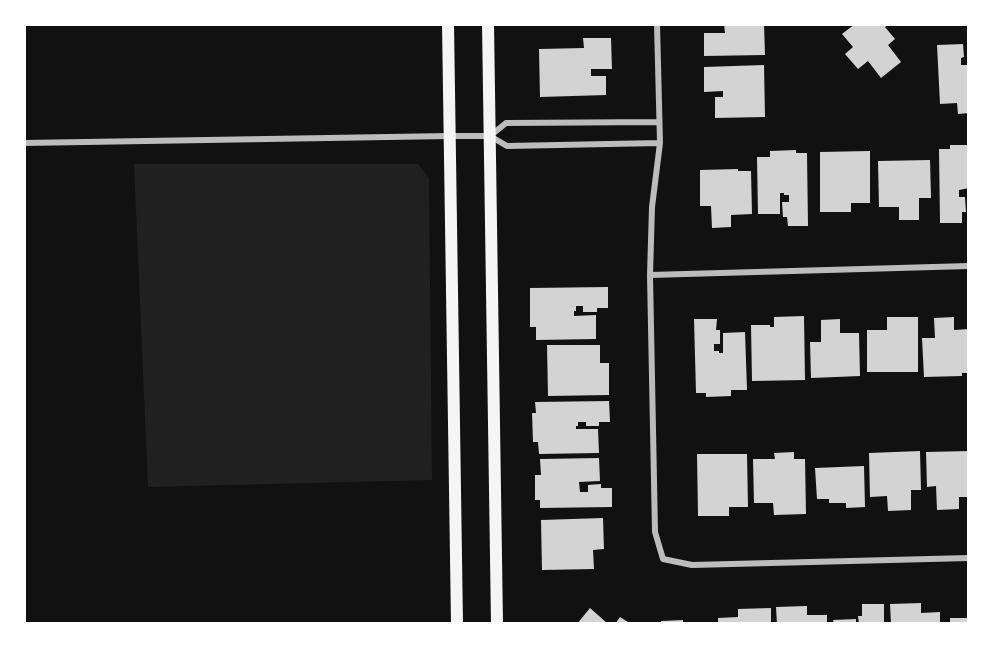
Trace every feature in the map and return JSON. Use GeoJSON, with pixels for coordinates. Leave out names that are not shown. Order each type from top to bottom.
{"type":"FeatureCollection","features":[{"type":"Feature","properties":{"kind":"main road"},"geometry":{"type":"LineString","coordinates":[[448,24],[457,624]]}},
{"type":"Feature","properties":{"kind":"main road"},"geometry":{"type":"LineString","coordinates":[[488,24],[497,624]]}},
{"type":"Feature","properties":{"kind":"street"},"geometry":{"type":"LineString","coordinates":[[657,24],[660,143],[652,207],[650,275],[655,532],[663,560],[692,565],[969,558]]}},
{"type":"Feature","properties":{"kind":"street"},"geometry":{"type":"LineString","coordinates":[[490,136],[506,123],[659,122]]}},
{"type":"Feature","properties":{"kind":"street"},"geometry":{"type":"LineString","coordinates":[[24,143],[449,136],[490,136],[507,146],[660,143]]}},
{"type":"Feature","properties":{"kind":"street"},"geometry":{"type":"LineString","coordinates":[[650,275],[969,266]]}},
{"type":"Feature","properties":{"kind":"shaded area"},"geometry":{"type":"Polygon","coordinates":[[[134,164],[418,164],[429,178],[432,480],[148,487],[134,164]]]}},
{"type":"Feature","properties":{"kind":"building"},"geometry":{"type":"Polygon","coordinates":[[[724,24],[764,24],[765,55],[704,56],[704,33],[725,33],[724,24]]]}},
{"type":"Feature","properties":{"kind":"building"},"geometry":{"type":"Polygon","coordinates":[[[855,24],[889,24],[885,27],[895,39],[888,45],[901,62],[881,78],[868,61],[858,69],[845,54],[853,47],[842,34],[855,24]]]}},
{"type":"Feature","properties":{"kind":"building"},"geometry":{"type":"Polygon","coordinates":[[[583,38],[611,38],[612,69],[591,69],[591,76],[606,76],[606,95],[540,97],[539,49],[584,48],[583,38]]]}},
{"type":"Feature","properties":{"kind":"building"},"geometry":{"type":"Polygon","coordinates":[[[963,44],[964,57],[961,58],[961,65],[969,65],[969,113],[958,114],[957,103],[940,104],[937,45],[963,44]]]}},
{"type":"Feature","properties":{"kind":"building"},"geometry":{"type":"Polygon","coordinates":[[[764,65],[765,117],[715,118],[715,97],[723,97],[723,91],[704,92],[704,67],[764,65]]]}},
{"type":"Feature","properties":{"kind":"building"},"geometry":{"type":"Polygon","coordinates":[[[950,145],[969,145],[969,188],[959,190],[959,197],[965,197],[966,212],[962,212],[962,223],[940,223],[939,149],[950,149],[950,145]]]}},
{"type":"Feature","properties":{"kind":"building"},"geometry":{"type":"Polygon","coordinates":[[[796,150],[796,153],[807,153],[808,226],[788,226],[787,217],[783,217],[782,202],[789,202],[789,195],[784,195],[784,193],[780,193],[780,214],[758,214],[757,157],[770,157],[770,151],[796,150]]]}},
{"type":"Feature","properties":{"kind":"building"},"geometry":{"type":"Polygon","coordinates":[[[870,151],[870,203],[851,203],[851,212],[820,212],[820,152],[870,151]]]}},
{"type":"Feature","properties":{"kind":"building"},"geometry":{"type":"Polygon","coordinates":[[[930,160],[931,198],[919,198],[919,220],[899,220],[899,207],[879,207],[878,161],[930,160]]]}},
{"type":"Feature","properties":{"kind":"building"},"geometry":{"type":"Polygon","coordinates":[[[738,169],[738,171],[751,171],[752,214],[731,215],[731,227],[712,228],[711,206],[700,206],[700,170],[738,169]]]}},
{"type":"Feature","properties":{"kind":"building"},"geometry":{"type":"Polygon","coordinates":[[[608,287],[608,308],[597,308],[597,312],[583,312],[583,306],[576,306],[576,311],[574,311],[574,316],[596,315],[596,339],[536,340],[536,327],[530,327],[530,288],[608,287]]]}},
{"type":"Feature","properties":{"kind":"building"},"geometry":{"type":"Polygon","coordinates":[[[804,316],[805,380],[752,381],[751,325],[774,327],[774,317],[804,316]]]}},
{"type":"Feature","properties":{"kind":"building"},"geometry":{"type":"Polygon","coordinates":[[[887,317],[918,317],[918,372],[867,372],[867,330],[887,330],[887,317]]]}},
{"type":"Feature","properties":{"kind":"building"},"geometry":{"type":"Polygon","coordinates":[[[954,317],[954,330],[969,329],[969,373],[962,373],[962,376],[924,377],[922,338],[935,338],[934,318],[954,317]]]}},
{"type":"Feature","properties":{"kind":"building"},"geometry":{"type":"Polygon","coordinates":[[[694,319],[717,319],[716,330],[720,330],[720,344],[714,344],[714,351],[719,351],[719,353],[723,353],[723,333],[745,332],[747,390],[731,390],[731,396],[706,397],[706,393],[696,393],[694,319]]]}},
{"type":"Feature","properties":{"kind":"building"},"geometry":{"type":"Polygon","coordinates":[[[840,319],[840,333],[859,333],[860,376],[811,378],[810,342],[821,342],[821,320],[840,319]]]}},
{"type":"Feature","properties":{"kind":"building"},"geometry":{"type":"Polygon","coordinates":[[[547,345],[600,345],[600,363],[609,363],[609,395],[548,396],[547,345]]]}},
{"type":"Feature","properties":{"kind":"building"},"geometry":{"type":"Polygon","coordinates":[[[609,401],[610,422],[599,422],[599,426],[586,426],[586,422],[578,422],[576,426],[576,429],[598,429],[599,453],[539,454],[538,442],[533,442],[532,413],[536,413],[535,402],[609,401]]]}},
{"type":"Feature","properties":{"kind":"building"},"geometry":{"type":"Polygon","coordinates":[[[920,451],[921,490],[911,490],[911,510],[888,511],[887,496],[870,497],[869,453],[920,451]]]}},
{"type":"Feature","properties":{"kind":"building"},"geometry":{"type":"Polygon","coordinates":[[[969,451],[969,497],[959,497],[959,509],[937,510],[936,486],[927,487],[926,452],[969,451]]]}},
{"type":"Feature","properties":{"kind":"building"},"geometry":{"type":"Polygon","coordinates":[[[794,452],[794,459],[805,459],[806,514],[774,515],[773,503],[754,503],[753,459],[775,459],[774,453],[794,452]]]}},
{"type":"Feature","properties":{"kind":"building"},"geometry":{"type":"Polygon","coordinates":[[[697,454],[747,454],[748,507],[729,507],[729,516],[698,516],[697,454]]]}},
{"type":"Feature","properties":{"kind":"building"},"geometry":{"type":"Polygon","coordinates":[[[599,458],[600,481],[579,482],[580,492],[588,492],[588,485],[601,484],[601,488],[612,488],[612,507],[540,508],[540,500],[535,500],[535,475],[541,475],[540,459],[599,458]]]}},
{"type":"Feature","properties":{"kind":"building"},"geometry":{"type":"Polygon","coordinates":[[[864,466],[865,507],[846,508],[846,503],[829,503],[829,499],[817,499],[815,468],[864,466]]]}},
{"type":"Feature","properties":{"kind":"building"},"geometry":{"type":"Polygon","coordinates":[[[603,518],[604,549],[593,550],[594,569],[542,570],[541,520],[603,518]]]}},
{"type":"Feature","properties":{"kind":"building"},"geometry":{"type":"Polygon","coordinates":[[[921,603],[921,613],[940,612],[940,624],[891,624],[890,604],[921,603]]]}},
{"type":"Feature","properties":{"kind":"building"},"geometry":{"type":"Polygon","coordinates":[[[862,604],[884,604],[884,624],[859,624],[858,616],[862,616],[862,604]]]}},
{"type":"Feature","properties":{"kind":"building"},"geometry":{"type":"Polygon","coordinates":[[[807,606],[807,615],[827,615],[827,624],[777,624],[776,607],[807,606]]]}},
{"type":"Feature","properties":{"kind":"building"},"geometry":{"type":"Polygon","coordinates":[[[590,608],[607,623],[577,624],[590,608]]]}},
{"type":"Feature","properties":{"kind":"building"},"geometry":{"type":"Polygon","coordinates":[[[771,608],[771,624],[718,624],[718,618],[738,617],[738,609],[771,608]]]}},
{"type":"Feature","properties":{"kind":"building"},"geometry":{"type":"Polygon","coordinates":[[[620,617],[631,624],[615,624],[620,617]]]}},
{"type":"Feature","properties":{"kind":"building"},"geometry":{"type":"Polygon","coordinates":[[[950,618],[969,618],[969,624],[950,624],[950,618]]]}},
{"type":"Feature","properties":{"kind":"building"},"geometry":{"type":"Polygon","coordinates":[[[856,619],[856,624],[834,624],[833,620],[856,619]]]}},
{"type":"Feature","properties":{"kind":"building"},"geometry":{"type":"Polygon","coordinates":[[[683,620],[683,624],[661,624],[661,621],[683,620]]]}}]}
